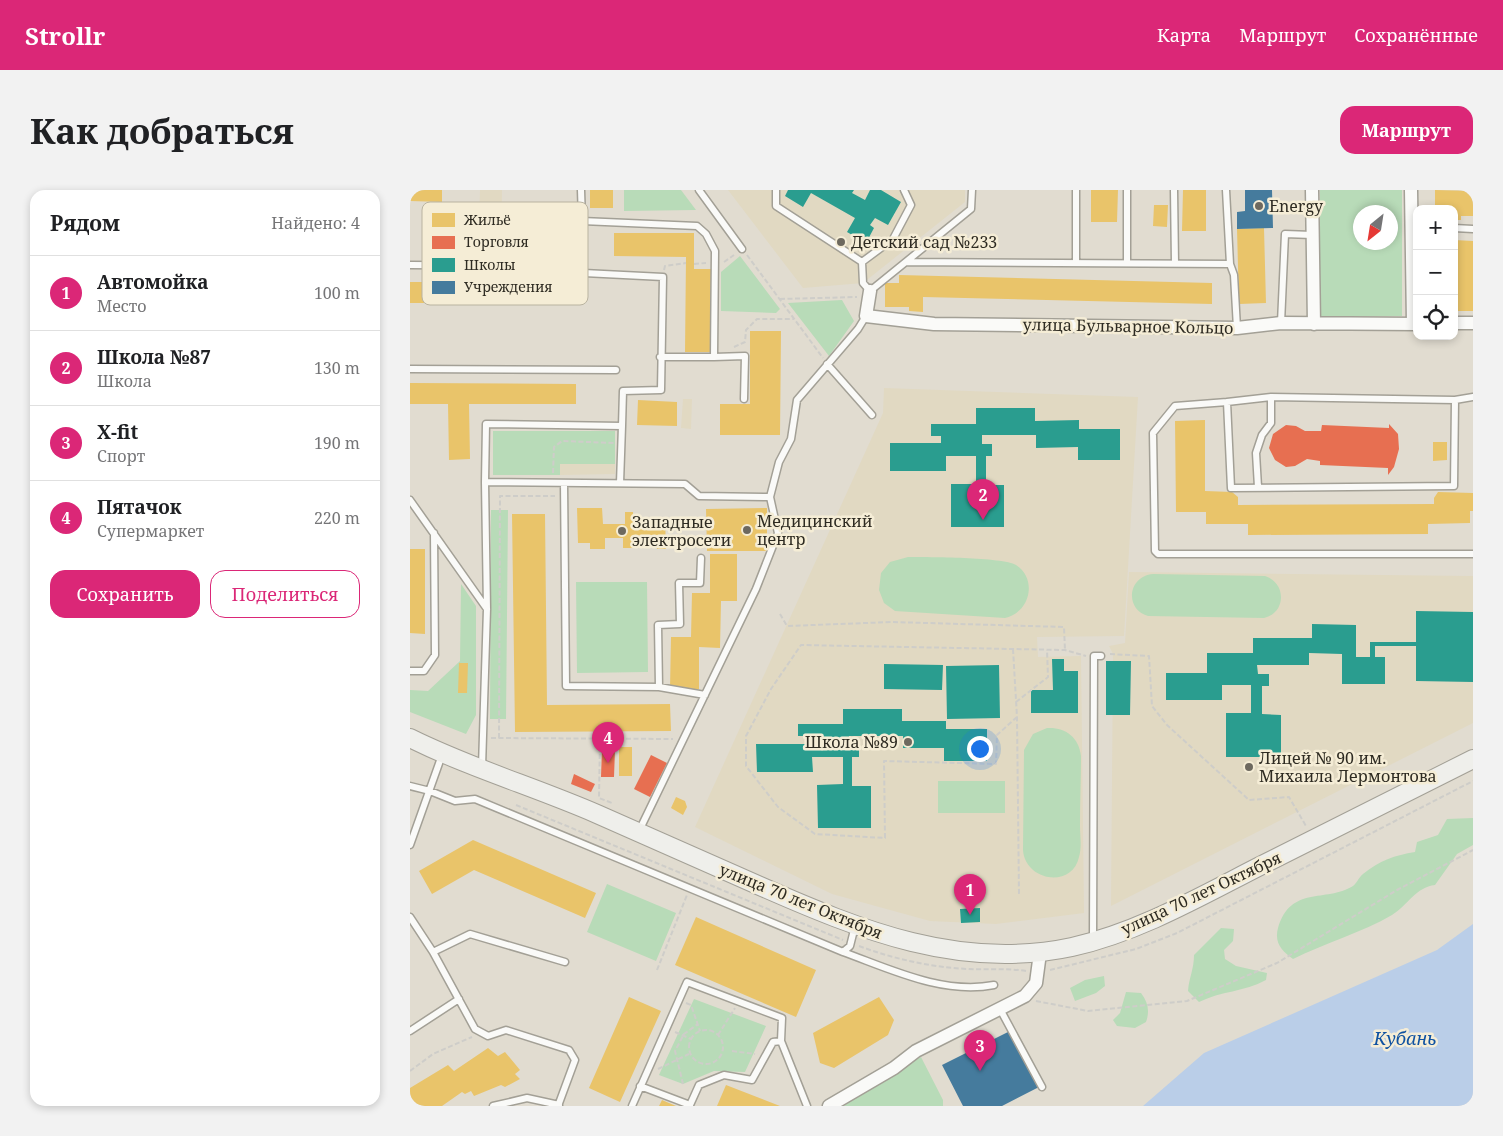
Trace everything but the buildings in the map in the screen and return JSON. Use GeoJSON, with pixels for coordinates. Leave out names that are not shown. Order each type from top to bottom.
{"type":"FeatureCollection","features":[{"type":"Feature","properties":{"kind":"main road","name":"улица 70 лет Октября"},"geometry":{"type":"LineString","coordinates":[[410,738],[442,754],[482,768],[638,832],[804,905],[892,939],[941,949],[988,953],[1040,952],[1093,942],[1134,928],[1193,901],[1473,759]]}},
{"type":"Feature","properties":{"kind":"main road"},"geometry":{"type":"LineString","coordinates":[[410,745],[442,754]]}},
{"type":"Feature","properties":{"kind":"street"},"geometry":{"type":"LineString","coordinates":[[1312,190],[1314,324]]}},
{"type":"Feature","properties":{"kind":"street"},"geometry":{"type":"LineString","coordinates":[[1411,190],[1413,215]]}},
{"type":"Feature","properties":{"kind":"street"},"geometry":{"type":"LineString","coordinates":[[1414,250],[1415,295]]}},
{"type":"Feature","properties":{"kind":"street"},"geometry":{"type":"LineString","coordinates":[[866,316],[870,293]]}},
{"type":"Feature","properties":{"kind":"street","name":"улица Бульварное Кольцо"},"geometry":{"type":"LineString","coordinates":[[866,316],[934,324],[1237,328],[1281,323],[1413,324]]}},
{"type":"Feature","properties":{"kind":"street"},"geometry":{"type":"LineString","coordinates":[[1458,324],[1473,323]]}},
{"type":"Feature","properties":{"kind":"street"},"geometry":{"type":"LineString","coordinates":[[828,1106],[894,1068],[916,1051],[1025,996],[1036,982],[1040,952]]}},
{"type":"Feature","properties":{"kind":"lane"},"geometry":{"type":"LineString","coordinates":[[776,190],[776,206],[862,262]]}},
{"type":"Feature","properties":{"kind":"lane"},"geometry":{"type":"LineString","coordinates":[[862,262],[893,239],[911,205],[904,190]]}},
{"type":"Feature","properties":{"kind":"lane"},"geometry":{"type":"LineString","coordinates":[[862,262],[863,283],[870,293],[971,209],[972,190]]}},
{"type":"Feature","properties":{"kind":"lane"},"geometry":{"type":"LineString","coordinates":[[1076,190],[1076,262]]}},
{"type":"Feature","properties":{"kind":"lane"},"geometry":{"type":"LineString","coordinates":[[1127,190],[1127,263]]}},
{"type":"Feature","properties":{"kind":"lane"},"geometry":{"type":"LineString","coordinates":[[1174,190],[1174,263]]}},
{"type":"Feature","properties":{"kind":"lane"},"geometry":{"type":"LineString","coordinates":[[1226,190],[1230,264],[1234,275],[1237,328]]}},
{"type":"Feature","properties":{"kind":"lane"},"geometry":{"type":"LineString","coordinates":[[701,191],[742,249]]}},
{"type":"Feature","properties":{"kind":"lane"},"geometry":{"type":"LineString","coordinates":[[588,221],[697,226],[706,234],[715,251],[716,265],[714,357]]}},
{"type":"Feature","properties":{"kind":"lane"},"geometry":{"type":"LineString","coordinates":[[1458,228],[1473,229]]}},
{"type":"Feature","properties":{"kind":"lane"},"geometry":{"type":"LineString","coordinates":[[1281,323],[1285,234],[1312,235]]}},
{"type":"Feature","properties":{"kind":"lane"},"geometry":{"type":"LineString","coordinates":[[906,262],[1230,264]]}},
{"type":"Feature","properties":{"kind":"lane"},"geometry":{"type":"LineString","coordinates":[[588,273],[663,277],[660,357],[661,390],[623,391],[620,484]]}},
{"type":"Feature","properties":{"kind":"lane"},"geometry":{"type":"LineString","coordinates":[[638,832],[756,590],[778,533],[770,497],[779,462],[791,439],[797,400],[858,329],[866,316]]}},
{"type":"Feature","properties":{"kind":"lane"},"geometry":{"type":"LineString","coordinates":[[660,357],[746,356],[744,399]]}},
{"type":"Feature","properties":{"kind":"lane"},"geometry":{"type":"LineString","coordinates":[[828,364],[872,415]]}},
{"type":"Feature","properties":{"kind":"lane"},"geometry":{"type":"LineString","coordinates":[[410,369],[616,370]]}},
{"type":"Feature","properties":{"kind":"lane"},"geometry":{"type":"LineString","coordinates":[[1473,397],[1456,400],[1271,397],[1174,406],[1153,433],[1155,551],[1158,554],[1473,554]]}},
{"type":"Feature","properties":{"kind":"lane"},"geometry":{"type":"LineString","coordinates":[[1258,487],[1256,453],[1262,435],[1270,423],[1271,397]]}},
{"type":"Feature","properties":{"kind":"lane"},"geometry":{"type":"LineString","coordinates":[[1227,402],[1231,488],[1454,486],[1456,400]]}},
{"type":"Feature","properties":{"kind":"lane"},"geometry":{"type":"LineString","coordinates":[[482,768],[487,609],[486,424],[622,426]]}},
{"type":"Feature","properties":{"kind":"lane"},"geometry":{"type":"LineString","coordinates":[[485,482],[685,484],[700,496],[770,497]]}},
{"type":"Feature","properties":{"kind":"lane"},"geometry":{"type":"LineString","coordinates":[[564,483],[566,686],[659,687],[704,695]]}},
{"type":"Feature","properties":{"kind":"lane"},"geometry":{"type":"LineString","coordinates":[[410,500],[487,609]]}},
{"type":"Feature","properties":{"kind":"lane"},"geometry":{"type":"LineString","coordinates":[[410,671],[424,671],[434,655],[434,533]]}},
{"type":"Feature","properties":{"kind":"lane"},"geometry":{"type":"LineString","coordinates":[[659,687],[658,625],[680,624],[679,583],[700,583],[700,558]]}},
{"type":"Feature","properties":{"kind":"lane"},"geometry":{"type":"LineString","coordinates":[[1093,942],[1094,656],[1102,656]]}},
{"type":"Feature","properties":{"kind":"lane"},"geometry":{"type":"LineString","coordinates":[[410,845],[442,754]]}},
{"type":"Feature","properties":{"kind":"lane"},"geometry":{"type":"LineString","coordinates":[[410,786],[430,791],[455,801],[475,799],[842,952],[913,978],[978,988],[994,985]]}},
{"type":"Feature","properties":{"kind":"lane"},"geometry":{"type":"LineString","coordinates":[[410,917],[433,952],[475,1029],[488,1036],[506,1030],[569,1050],[574,1054],[575,1060],[559,1105],[527,1098],[493,1106]]}},
{"type":"Feature","properties":{"kind":"lane"},"geometry":{"type":"LineString","coordinates":[[842,952],[850,943],[855,925]]}},
{"type":"Feature","properties":{"kind":"lane"},"geometry":{"type":"LineString","coordinates":[[433,952],[470,934],[565,962]]}},
{"type":"Feature","properties":{"kind":"lane"},"geometry":{"type":"LineString","coordinates":[[632,1106],[687,982],[782,1018],[781,1041],[807,1106]]}},
{"type":"Feature","properties":{"kind":"lane"},"geometry":{"type":"LineString","coordinates":[[410,1031],[459,1000]]}},
{"type":"Feature","properties":{"kind":"lane"},"geometry":{"type":"LineString","coordinates":[[1000,1009],[1042,1087]]}},
{"type":"Feature","properties":{"kind":"lane"},"geometry":{"type":"LineString","coordinates":[[640,1086],[690,1105],[699,1086],[724,1075],[752,1080],[773,1042],[781,1041]]}},
{"type":"Feature","properties":{"kind":"path"},"geometry":{"type":"LineString","coordinates":[[694,264],[716,265],[742,249],[828,364]]}},
{"type":"Feature","properties":{"kind":"path"},"geometry":{"type":"LineString","coordinates":[[663,277],[665,266],[686,264]]}},
{"type":"Feature","properties":{"kind":"path"},"geometry":{"type":"LineString","coordinates":[[778,299],[870,293]]}},
{"type":"Feature","properties":{"kind":"path"},"geometry":{"type":"LineString","coordinates":[[714,357],[745,342],[746,330],[757,319],[793,319]]}},
{"type":"Feature","properties":{"kind":"path"},"geometry":{"type":"LineString","coordinates":[[553,483],[554,448],[562,441],[622,443]]}},
{"type":"Feature","properties":{"kind":"path"},"geometry":{"type":"LineString","coordinates":[[499,738],[500,496],[564,496]]}},
{"type":"Feature","properties":{"kind":"path"},"geometry":{"type":"LineString","coordinates":[[780,614],[787,626],[892,622],[1064,627],[1065,650]]}},
{"type":"Feature","properties":{"kind":"path"},"geometry":{"type":"LineString","coordinates":[[1017,717],[997,735],[996,764],[884,761],[885,838],[815,834],[778,807],[746,766],[746,736],[771,689],[801,645],[1065,650],[1081,656],[1094,656]]}},
{"type":"Feature","properties":{"kind":"path"},"geometry":{"type":"LineString","coordinates":[[1013,650],[1017,717],[1019,895]]}},
{"type":"Feature","properties":{"kind":"path"},"geometry":{"type":"LineString","coordinates":[[1016,702],[1048,677],[1047,650]]}},
{"type":"Feature","properties":{"kind":"path"},"geometry":{"type":"LineString","coordinates":[[1102,656],[1113,654],[1149,656],[1152,706],[1167,725],[1249,800],[1289,797],[1322,860]]}},
{"type":"Feature","properties":{"kind":"path"},"geometry":{"type":"LineString","coordinates":[[482,738],[683,740]]}},
{"type":"Feature","properties":{"kind":"path"},"geometry":{"type":"LineString","coordinates":[[600,739],[599,798],[614,805]]}},
{"type":"Feature","properties":{"kind":"path"},"geometry":{"type":"LineString","coordinates":[[516,804],[850,943],[891,958]]}},
{"type":"Feature","properties":{"kind":"path"},"geometry":{"type":"LineString","coordinates":[[1025,996],[1049,1005],[1088,1011],[1187,1001],[1277,963],[1397,890],[1473,850]]}},
{"type":"Feature","properties":{"kind":"path"},"geometry":{"type":"LineString","coordinates":[[657,970],[690,889]]}},
{"type":"Feature","properties":{"kind":"path"},"geometry":{"type":"LineString","coordinates":[[679,1000],[691,1005],[700,1031]]}},
{"type":"Feature","properties":{"kind":"path"},"geometry":{"type":"LineString","coordinates":[[718,1035],[738,1001]]}},
{"type":"Feature","properties":{"kind":"path"},"geometry":{"type":"LineString","coordinates":[[683,1084],[675,1051],[683,1035],[698,1024]]}},
{"type":"Feature","properties":{"kind":"path"},"geometry":{"type":"LineString","coordinates":[[666,1028],[692,1039]]}},
{"type":"Feature","properties":{"kind":"path"},"geometry":{"type":"LineString","coordinates":[[700,1031],[713,1031],[718,1035],[724,1049],[719,1059],[714,1063],[701,1064],[690,1053],[692,1039],[700,1031]]}},
{"type":"Feature","properties":{"kind":"path"},"geometry":{"type":"LineString","coordinates":[[410,1071],[433,1054],[481,1033]]}},
{"type":"Feature","properties":{"kind":"path"},"geometry":{"type":"LineString","coordinates":[[732,1051],[765,1056]]}},
{"type":"Feature","properties":{"kind":"path"},"geometry":{"type":"LineString","coordinates":[[646,1073],[690,1053]]}},
{"type":"Feature","properties":{"kind":"shaded area"},"geometry":{"type":"Polygon","coordinates":[[[480,190],[502,190],[502,202],[480,202],[480,190]]]}},
{"type":"Feature","properties":{"kind":"shaded area","name":"Детский сад №233"},"geometry":{"type":"Polygon","coordinates":[[[728,190],[965,190],[965,202],[863,283],[803,288],[728,190]]]}},
{"type":"Feature","properties":{"kind":"shaded area"},"geometry":{"type":"Polygon","coordinates":[[[884,388],[1138,397],[1124,636],[1037,637],[1038,657],[1081,656],[1084,913],[996,924],[930,921],[832,894],[695,827],[883,413],[884,388]]]}},
{"type":"Feature","properties":{"kind":"shaded area"},"geometry":{"type":"Polygon","coordinates":[[[683,399],[692,399],[691,429],[681,428],[683,399]]]}},
{"type":"Feature","properties":{"kind":"shaded area"},"geometry":{"type":"Polygon","coordinates":[[[559,464],[615,464],[615,474],[560,475],[559,464]]]}},
{"type":"Feature","properties":{"kind":"shaded area","name":"Лицей № 90 им. Михаила Лермонтова"},"geometry":{"type":"Polygon","coordinates":[[[1129,572],[1473,576],[1473,723],[1111,906],[1113,654],[1109,646],[1125,643],[1129,572]]]}},
{"type":"Feature","properties":{"kind":"green space"},"geometry":{"type":"Polygon","coordinates":[[[624,190],[681,190],[696,210],[624,211],[624,190]]]}},
{"type":"Feature","properties":{"kind":"green space"},"geometry":{"type":"Polygon","coordinates":[[[1320,190],[1402,190],[1402,316],[1320,317],[1320,190]]]}},
{"type":"Feature","properties":{"kind":"green space"},"geometry":{"type":"Polygon","coordinates":[[[740,256],[780,309],[776,313],[721,311],[721,272],[740,256]]]}},
{"type":"Feature","properties":{"kind":"green space"},"geometry":{"type":"Polygon","coordinates":[[[842,300],[854,321],[829,356],[788,303],[842,300]]]}},
{"type":"Feature","properties":{"kind":"green space"},"geometry":{"type":"Polygon","coordinates":[[[493,431],[615,431],[615,464],[560,464],[560,475],[493,475],[493,431]]]}},
{"type":"Feature","properties":{"kind":"green space"},"geometry":{"type":"Polygon","coordinates":[[[491,510],[508,510],[506,719],[490,719],[491,510]]]}},
{"type":"Feature","properties":{"kind":"green space"},"geometry":{"type":"Polygon","coordinates":[[[908,557],[964,558],[1008,562],[1016,565],[1023,571],[1029,587],[1028,595],[1020,610],[1014,615],[1005,618],[895,611],[884,603],[879,590],[881,573],[890,562],[908,557]]]}},
{"type":"Feature","properties":{"kind":"green space"},"geometry":{"type":"Polygon","coordinates":[[[1153,574],[1265,576],[1277,585],[1280,591],[1280,604],[1277,610],[1264,618],[1148,616],[1135,607],[1132,593],[1138,580],[1153,574]]]}},
{"type":"Feature","properties":{"kind":"green space"},"geometry":{"type":"Polygon","coordinates":[[[576,582],[647,582],[648,672],[577,673],[576,582]]]}},
{"type":"Feature","properties":{"kind":"green space"},"geometry":{"type":"Polygon","coordinates":[[[461,584],[476,606],[476,715],[466,734],[410,712],[410,690],[428,691],[460,661],[461,584]]]}},
{"type":"Feature","properties":{"kind":"green space"},"geometry":{"type":"Polygon","coordinates":[[[1047,728],[1060,729],[1070,735],[1077,743],[1081,756],[1080,853],[1075,867],[1068,874],[1059,877],[1049,877],[1032,869],[1026,861],[1023,850],[1024,750],[1033,734],[1047,728]]]}},
{"type":"Feature","properties":{"kind":"green space"},"geometry":{"type":"Polygon","coordinates":[[[938,781],[1005,781],[1005,813],[938,813],[938,781]]]}},
{"type":"Feature","properties":{"kind":"green space"},"geometry":{"type":"Polygon","coordinates":[[[1473,818],[1473,845],[1457,854],[1435,885],[1428,886],[1417,893],[1392,915],[1293,959],[1280,946],[1277,938],[1278,928],[1291,906],[1300,900],[1342,891],[1353,886],[1363,874],[1381,862],[1415,852],[1417,842],[1438,835],[1447,819],[1473,818]]]}},
{"type":"Feature","properties":{"kind":"green space"},"geometry":{"type":"Polygon","coordinates":[[[607,884],[676,913],[656,961],[587,932],[607,884]]]}},
{"type":"Feature","properties":{"kind":"green space"},"geometry":{"type":"Polygon","coordinates":[[[1221,928],[1234,929],[1233,941],[1224,950],[1225,959],[1236,966],[1267,973],[1266,980],[1199,1002],[1188,991],[1194,955],[1221,928]]]}},
{"type":"Feature","properties":{"kind":"green space"},"geometry":{"type":"Polygon","coordinates":[[[1104,976],[1105,986],[1096,993],[1075,1001],[1070,988],[1085,980],[1104,976]]]}},
{"type":"Feature","properties":{"kind":"green space"},"geometry":{"type":"Polygon","coordinates":[[[1126,992],[1141,993],[1148,1007],[1146,1022],[1135,1028],[1117,1026],[1113,1020],[1120,1013],[1126,992]]]}},
{"type":"Feature","properties":{"kind":"green space"},"geometry":{"type":"Polygon","coordinates":[[[694,999],[766,1026],[745,1072],[714,1071],[683,1084],[659,1075],[694,999]]]}},
{"type":"Feature","properties":{"kind":"green space"},"geometry":{"type":"Polygon","coordinates":[[[921,1057],[943,1100],[943,1106],[844,1106],[878,1081],[921,1057]]]}},
{"type":"Feature","properties":{"kind":"water","name":"Кубань"},"geometry":{"type":"Polygon","coordinates":[[[1473,924],[1473,1106],[1143,1106],[1204,1053],[1437,950],[1473,924]]]}},
{"type":"Feature","properties":{"kind":"place","name":"Energy"},"geometry":{"type":"Point","coordinates":[1259,206]}},
{"type":"Feature","properties":{"kind":"place","name":"Детский сад №233"},"geometry":{"type":"Point","coordinates":[841,242]}},
{"type":"Feature","properties":{"kind":"place","name":"Школа №87"},"geometry":{"type":"Point","coordinates":[983,520]}},
{"type":"Feature","properties":{"kind":"place","name":"Медицинский центр"},"geometry":{"type":"Point","coordinates":[747,530]}},
{"type":"Feature","properties":{"kind":"place","name":"Западные электросети"},"geometry":{"type":"Point","coordinates":[622,531]}},
{"type":"Feature","properties":{"kind":"place","name":"Школа №89"},"geometry":{"type":"Point","coordinates":[908,742]}},
{"type":"Feature","properties":{"kind":"place","name":"Пятачок"},"geometry":{"type":"Point","coordinates":[608,763]}},
{"type":"Feature","properties":{"kind":"place","name":"Лицей № 90 им. Михаила Лермонтова"},"geometry":{"type":"Point","coordinates":[1249,767]}},
{"type":"Feature","properties":{"kind":"place","name":"Автомойка"},"geometry":{"type":"Point","coordinates":[970,915]}},
{"type":"Feature","properties":{"kind":"place","name":"X-fit"},"geometry":{"type":"Point","coordinates":[980,1071]}}]}
